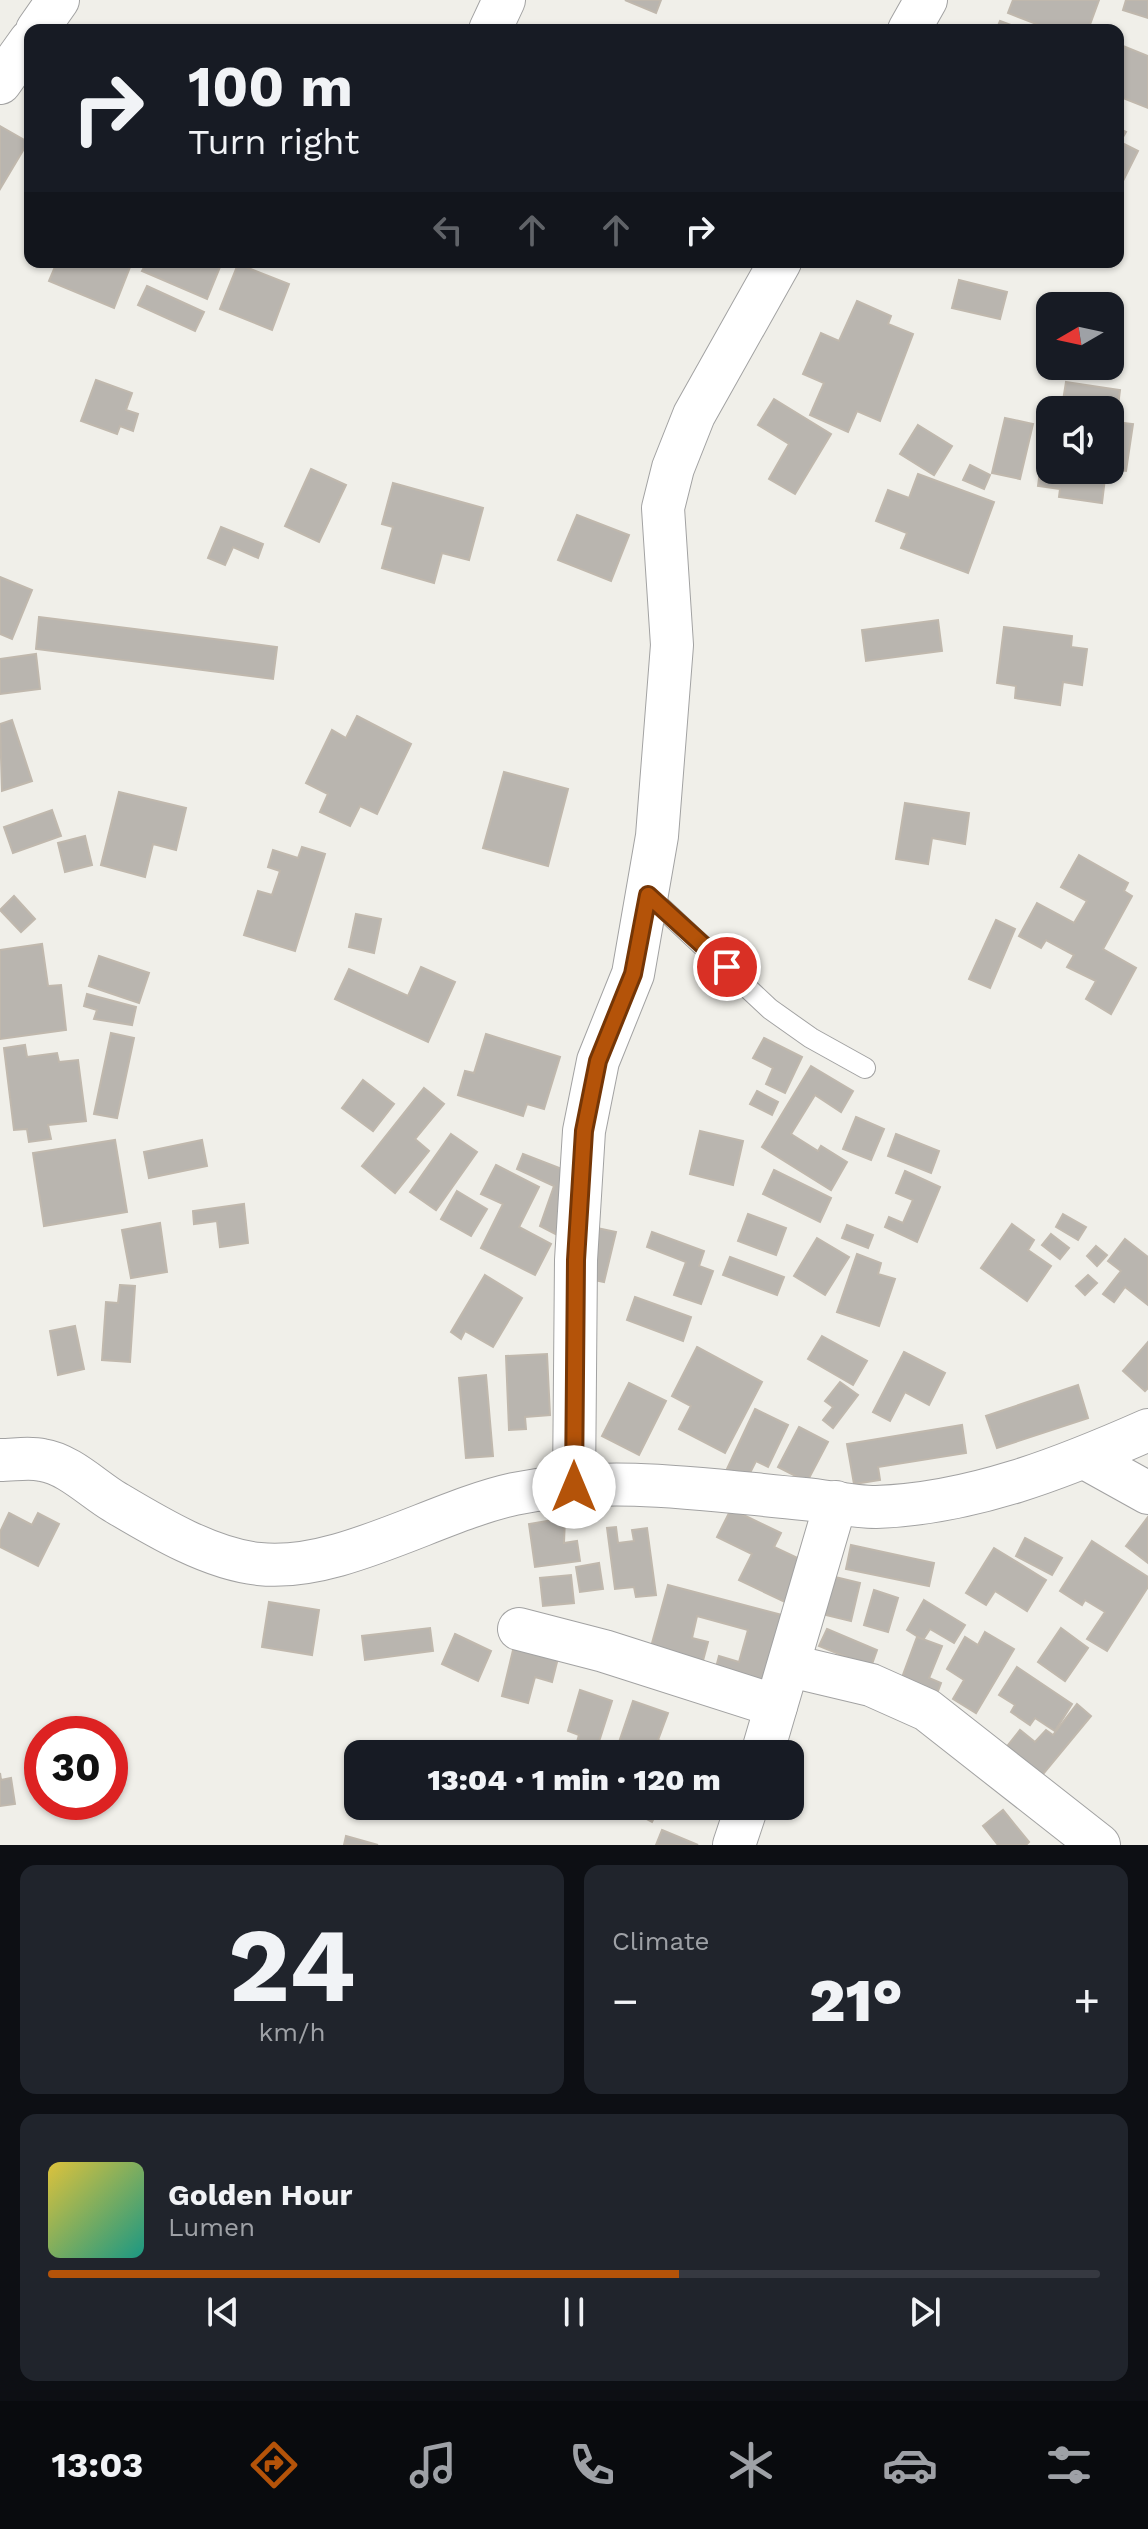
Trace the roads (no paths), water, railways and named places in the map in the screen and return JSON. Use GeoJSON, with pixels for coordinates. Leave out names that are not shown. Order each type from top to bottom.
{"type":"FeatureCollection","features":[{"type":"Feature","properties":{"kind":"street"},"geometry":{"type":"LineString","coordinates":[[41,24],[58,0]]}},
{"type":"Feature","properties":{"kind":"street"},"geometry":{"type":"LineString","coordinates":[[493,24],[504,0]]}},
{"type":"Feature","properties":{"kind":"street"},"geometry":{"type":"LineString","coordinates":[[912,24],[926,0]]}},
{"type":"Feature","properties":{"kind":"street"},"geometry":{"type":"LineString","coordinates":[[0,83],[24,49]]}},
{"type":"Feature","properties":{"kind":"street"},"geometry":{"type":"LineString","coordinates":[[574,1487],[576,1260],[584,1131],[598,1061],[633,974],[657,836],[672,645],[663,508],[694,415],[777,268]]}},
{"type":"Feature","properties":{"kind":"street"},"geometry":{"type":"LineString","coordinates":[[0,1460],[44,1460],[72,1473],[115,1502],[221,1556],[260,1565],[307,1563],[514,1494],[624,1482],[872,1507],[928,1504],[1000,1486],[1085,1458],[1148,1430]]}},
{"type":"Feature","properties":{"kind":"street"},"geometry":{"type":"LineString","coordinates":[[1085,1458],[1148,1493]]}},
{"type":"Feature","properties":{"kind":"street"},"geometry":{"type":"LineString","coordinates":[[766,1740],[791,1666],[836,1502]]}},
{"type":"Feature","properties":{"kind":"street"},"geometry":{"type":"LineString","coordinates":[[519,1629],[604,1651],[776,1706]]}},
{"type":"Feature","properties":{"kind":"street"},"geometry":{"type":"LineString","coordinates":[[791,1666],[871,1685],[927,1710],[1099,1845]]}},
{"type":"Feature","properties":{"kind":"street"},"geometry":{"type":"LineString","coordinates":[[734,1845],[742,1820]]}},
{"type":"Feature","properties":{"kind":"lane"},"geometry":{"type":"LineString","coordinates":[[648,895],[770,1009],[811,1038],[865,1068]]}}]}
